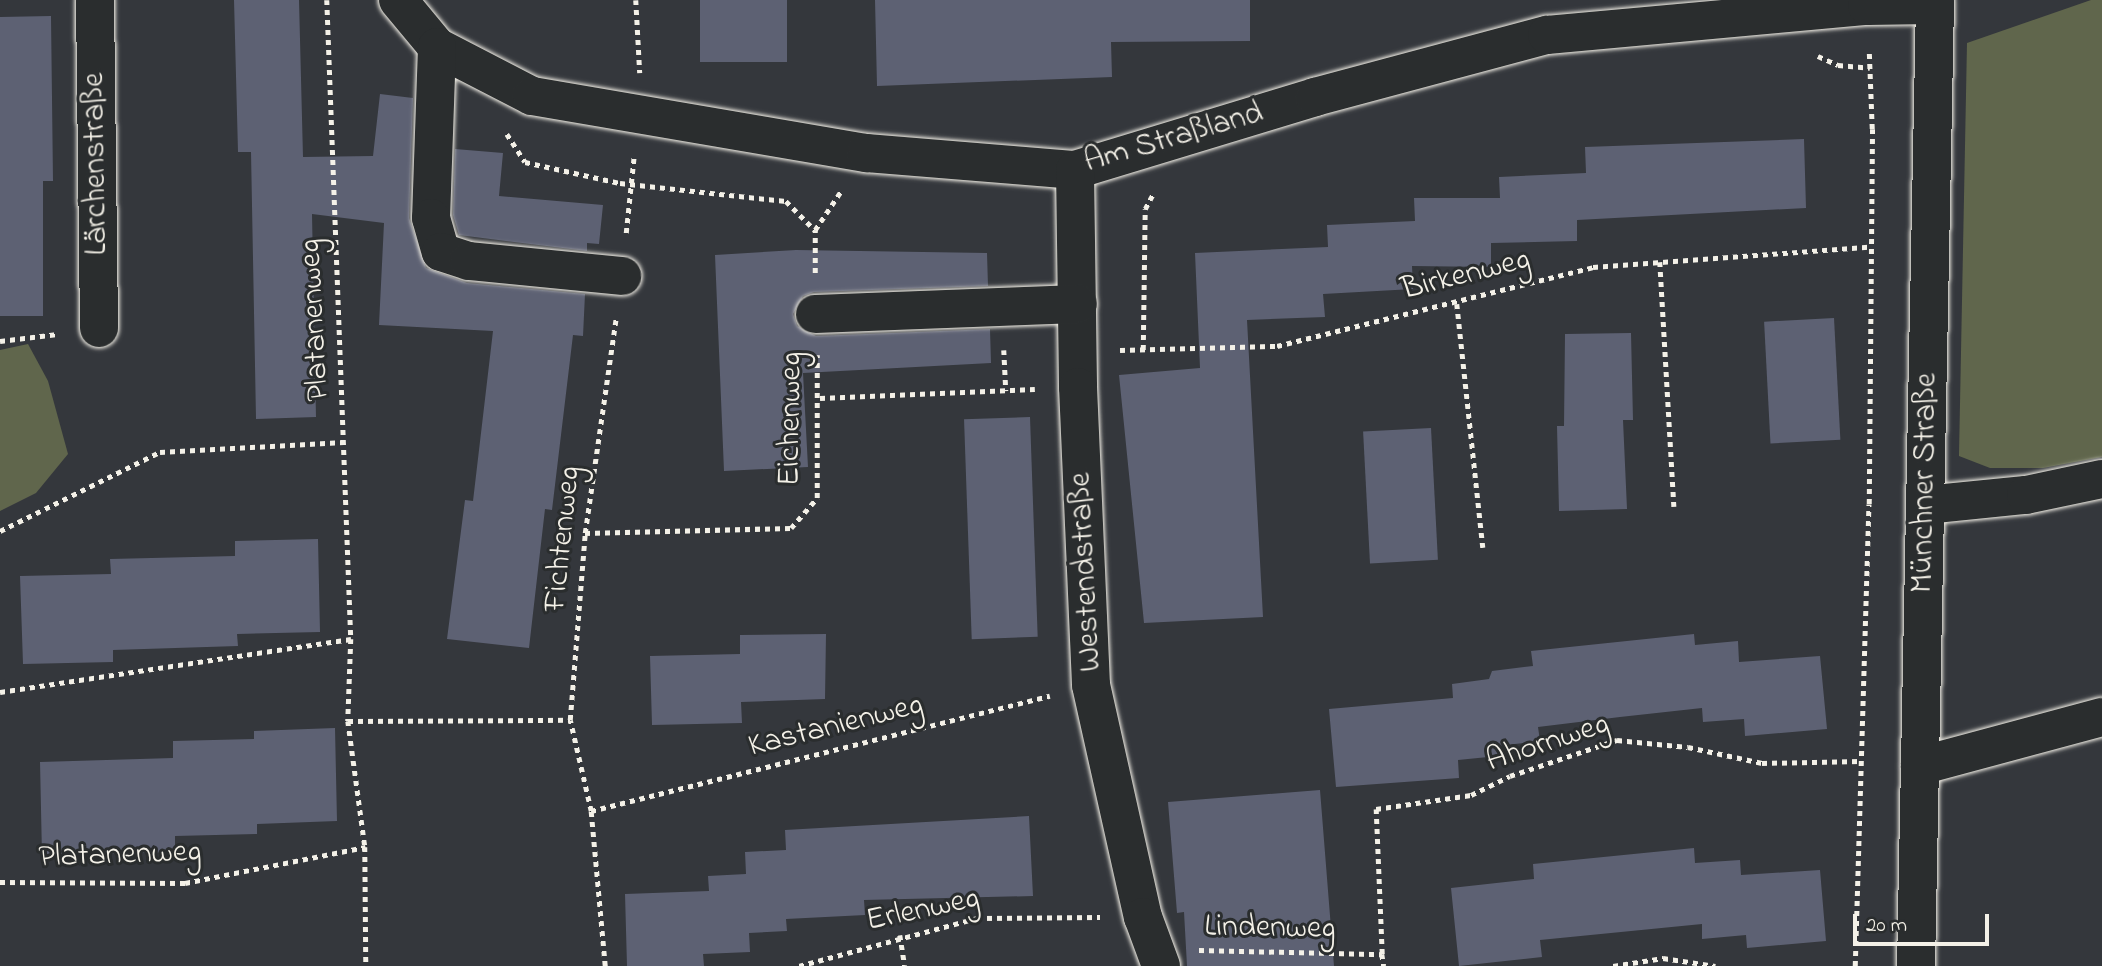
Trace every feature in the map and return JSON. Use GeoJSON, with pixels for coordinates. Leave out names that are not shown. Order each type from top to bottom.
{"type":"FeatureCollection","features":[{"type":"Feature","properties":{"kind":"street","name":"Lärchenstraße"},"geometry":{"type":"LineString","coordinates":[[95,0],[99,328]]}},
{"type":"Feature","properties":{"kind":"street","name":"Am Straßland"},"geometry":{"type":"LineString","coordinates":[[398,0],[437,47],[532,96],[637,116],[867,153],[1075,170],[1315,97],[1547,35],[1867,6],[1935,3]]}},
{"type":"Feature","properties":{"kind":"street","name":"Münchner Straße"},"geometry":{"type":"LineString","coordinates":[[1916,966],[1935,3]]}},
{"type":"Feature","properties":{"kind":"street"},"geometry":{"type":"LineString","coordinates":[[437,47],[431,218],[441,253],[469,261],[622,276]]}},
{"type":"Feature","properties":{"kind":"street","name":"Westendstraße"},"geometry":{"type":"LineString","coordinates":[[1075,170],[1078,369],[1091,685],[1153,944]]}},
{"type":"Feature","properties":{"kind":"street"},"geometry":{"type":"LineString","coordinates":[[815,314],[1078,304]]}},
{"type":"Feature","properties":{"kind":"street"},"geometry":{"type":"LineString","coordinates":[[1926,505],[2026,495],[2102,479]]}},
{"type":"Feature","properties":{"kind":"street"},"geometry":{"type":"LineString","coordinates":[[1920,766],[2102,717]]}},
{"type":"Feature","properties":{"kind":"path","name":"Platanenweg"},"geometry":{"type":"LineString","coordinates":[[327,0],[351,639],[348,721],[365,847],[366,966]]}},
{"type":"Feature","properties":{"kind":"path","name":"Fichtenweg"},"geometry":{"type":"LineString","coordinates":[[605,966],[591,811],[570,720],[585,533],[622,276],[640,86],[636,0]]}},
{"type":"Feature","properties":{"kind":"path"},"geometry":{"type":"LineString","coordinates":[[1855,966],[1869,504],[1870,68],[1867,6]]}},
{"type":"Feature","properties":{"kind":"path"},"geometry":{"type":"LineString","coordinates":[[1805,49],[1838,65],[1870,68]]}},
{"type":"Feature","properties":{"kind":"path"},"geometry":{"type":"LineString","coordinates":[[504,129],[525,162],[631,184],[786,201],[814,230],[867,153]]}},
{"type":"Feature","properties":{"kind":"path"},"geometry":{"type":"LineString","coordinates":[[1143,350],[1145,209],[1156,189]]}},
{"type":"Feature","properties":{"kind":"path","name":"Eichenweg"},"geometry":{"type":"LineString","coordinates":[[585,533],[791,528],[817,498],[820,398],[814,230]]}},
{"type":"Feature","properties":{"kind":"path","name":"Birkenweg"},"geometry":{"type":"LineString","coordinates":[[820,398],[1078,369],[1143,350],[1277,346],[1457,304],[1593,267],[1868,247]]}},
{"type":"Feature","properties":{"kind":"path"},"geometry":{"type":"LineString","coordinates":[[1660,262],[1674,507]]}},
{"type":"Feature","properties":{"kind":"path"},"geometry":{"type":"LineString","coordinates":[[1457,304],[1483,548]]}},
{"type":"Feature","properties":{"kind":"path"},"geometry":{"type":"LineString","coordinates":[[0,341],[99,328]]}},
{"type":"Feature","properties":{"kind":"path"},"geometry":{"type":"LineString","coordinates":[[0,531],[160,452],[344,442]]}},
{"type":"Feature","properties":{"kind":"path"},"geometry":{"type":"LineString","coordinates":[[0,692],[351,639]]}},
{"type":"Feature","properties":{"kind":"path","name":"Kastanienweg"},"geometry":{"type":"LineString","coordinates":[[591,811],[1091,685]]}},
{"type":"Feature","properties":{"kind":"path"},"geometry":{"type":"LineString","coordinates":[[348,721],[570,720]]}},
{"type":"Feature","properties":{"kind":"path","name":"Ahornweg"},"geometry":{"type":"LineString","coordinates":[[1376,809],[1471,795],[1510,776],[1617,740],[1688,747],[1762,763],[1861,761]]}},
{"type":"Feature","properties":{"kind":"path","name":"Lindenweg"},"geometry":{"type":"LineString","coordinates":[[1376,809],[1384,966]]}},
{"type":"Feature","properties":{"kind":"path","name":"Platanenweg"},"geometry":{"type":"LineString","coordinates":[[0,882],[185,883],[365,847]]}},
{"type":"Feature","properties":{"kind":"path","name":"Erlenweg"},"geometry":{"type":"LineString","coordinates":[[799,966],[900,935],[977,918],[1153,944]]}},
{"type":"Feature","properties":{"kind":"path"},"geometry":{"type":"LineString","coordinates":[[900,935],[905,966]]}},
{"type":"Feature","properties":{"kind":"path","name":"Lindenweg"},"geometry":{"type":"LineString","coordinates":[[1153,944],[1382,954]]}},
{"type":"Feature","properties":{"kind":"path"},"geometry":{"type":"LineString","coordinates":[[1613,966],[1662,958],[1715,966]]}},
{"type":"Feature","properties":{"kind":"green space"},"geometry":{"type":"Polygon","coordinates":[[[2091,0],[2102,0],[2102,457],[2043,468],[1990,468],[1959,456],[1967,43],[2091,0]]]}},
{"type":"Feature","properties":{"kind":"green space"},"geometry":{"type":"Polygon","coordinates":[[[28,344],[48,381],[68,454],[36,493],[0,511],[0,350],[28,344]]]}},
{"type":"Feature","properties":{"kind":"building"},"geometry":{"type":"Polygon","coordinates":[[[234,0],[299,0],[303,157],[373,156],[380,94],[413,98],[409,218],[426,268],[467,283],[585,294],[583,336],[573,335],[552,510],[545,509],[529,648],[447,639],[465,500],[473,501],[493,331],[379,325],[384,223],[312,214],[316,417],[256,419],[251,152],[238,152],[234,0]]]}},
{"type":"Feature","properties":{"kind":"building"},"geometry":{"type":"Polygon","coordinates":[[[700,0],[787,0],[787,62],[700,62],[700,0]]]}},
{"type":"Feature","properties":{"kind":"building"},"geometry":{"type":"Polygon","coordinates":[[[875,0],[1250,0],[1250,41],[1111,42],[1112,77],[877,86],[875,0]]]}},
{"type":"Feature","properties":{"kind":"building"},"geometry":{"type":"Polygon","coordinates":[[[51,16],[53,181],[43,181],[43,316],[0,316],[0,17],[51,16]]]}},
{"type":"Feature","properties":{"kind":"building"},"geometry":{"type":"Polygon","coordinates":[[[1804,139],[1806,208],[1577,220],[1577,241],[1491,243],[1491,267],[1412,266],[1413,289],[1323,294],[1325,317],[1247,320],[1263,617],[1144,623],[1119,375],[1200,368],[1195,253],[1328,247],[1327,225],[1415,221],[1414,198],[1500,198],[1499,177],[1586,173],[1585,147],[1804,139]]]}},
{"type":"Feature","properties":{"kind":"building"},"geometry":{"type":"Polygon","coordinates":[[[455,149],[503,153],[499,196],[603,205],[599,244],[587,243],[587,251],[459,235],[453,215],[455,149]]]}},
{"type":"Feature","properties":{"kind":"building"},"geometry":{"type":"Polygon","coordinates":[[[796,250],[987,253],[988,286],[814,292],[803,296],[793,314],[797,326],[816,336],[990,329],[991,363],[803,373],[808,467],[724,471],[715,255],[796,250]]]}},
{"type":"Feature","properties":{"kind":"building"},"geometry":{"type":"Polygon","coordinates":[[[1834,318],[1840,440],[1770,443],[1764,322],[1834,318]]]}},
{"type":"Feature","properties":{"kind":"building"},"geometry":{"type":"Polygon","coordinates":[[[1631,333],[1633,420],[1623,420],[1627,509],[1559,511],[1557,426],[1564,426],[1565,334],[1631,333]]]}},
{"type":"Feature","properties":{"kind":"building"},"geometry":{"type":"Polygon","coordinates":[[[1030,417],[1038,637],[972,639],[964,419],[1030,417]]]}},
{"type":"Feature","properties":{"kind":"building"},"geometry":{"type":"Polygon","coordinates":[[[1431,428],[1438,560],[1370,563],[1363,432],[1431,428]]]}},
{"type":"Feature","properties":{"kind":"building"},"geometry":{"type":"Polygon","coordinates":[[[318,539],[320,632],[237,634],[238,646],[113,650],[113,662],[23,664],[20,576],[111,574],[110,559],[235,556],[235,541],[318,539]]]}},
{"type":"Feature","properties":{"kind":"building"},"geometry":{"type":"Polygon","coordinates":[[[826,634],[825,699],[741,702],[742,723],[652,725],[650,656],[740,654],[740,635],[826,634]]]}},
{"type":"Feature","properties":{"kind":"building"},"geometry":{"type":"Polygon","coordinates":[[[1694,634],[1695,645],[1738,641],[1739,662],[1820,656],[1827,729],[1745,736],[1744,719],[1703,722],[1702,708],[1620,717],[1538,727],[1540,741],[1497,746],[1498,756],[1458,760],[1459,778],[1336,787],[1329,709],[1453,698],[1452,684],[1489,679],[1492,671],[1533,666],[1531,651],[1694,634]]]}},
{"type":"Feature","properties":{"kind":"building"},"geometry":{"type":"Polygon","coordinates":[[[335,728],[337,821],[257,824],[257,834],[175,836],[175,852],[42,856],[40,762],[173,758],[173,741],[254,739],[254,731],[335,728]]]}},
{"type":"Feature","properties":{"kind":"building"},"geometry":{"type":"Polygon","coordinates":[[[1320,790],[1334,966],[1187,966],[1184,912],[1177,913],[1168,802],[1320,790]]]}},
{"type":"Feature","properties":{"kind":"building"},"geometry":{"type":"Polygon","coordinates":[[[1029,816],[1033,896],[864,900],[865,915],[786,919],[787,931],[749,933],[750,952],[703,954],[704,966],[627,966],[625,894],[709,891],[708,876],[746,874],[745,852],[786,850],[785,830],[1029,816]]]}},
{"type":"Feature","properties":{"kind":"building"},"geometry":{"type":"Polygon","coordinates":[[[1694,848],[1695,863],[1740,860],[1741,875],[1820,870],[1826,941],[1747,948],[1746,935],[1702,939],[1702,924],[1540,940],[1542,957],[1459,966],[1451,888],[1534,879],[1533,864],[1694,848]]]}}]}
